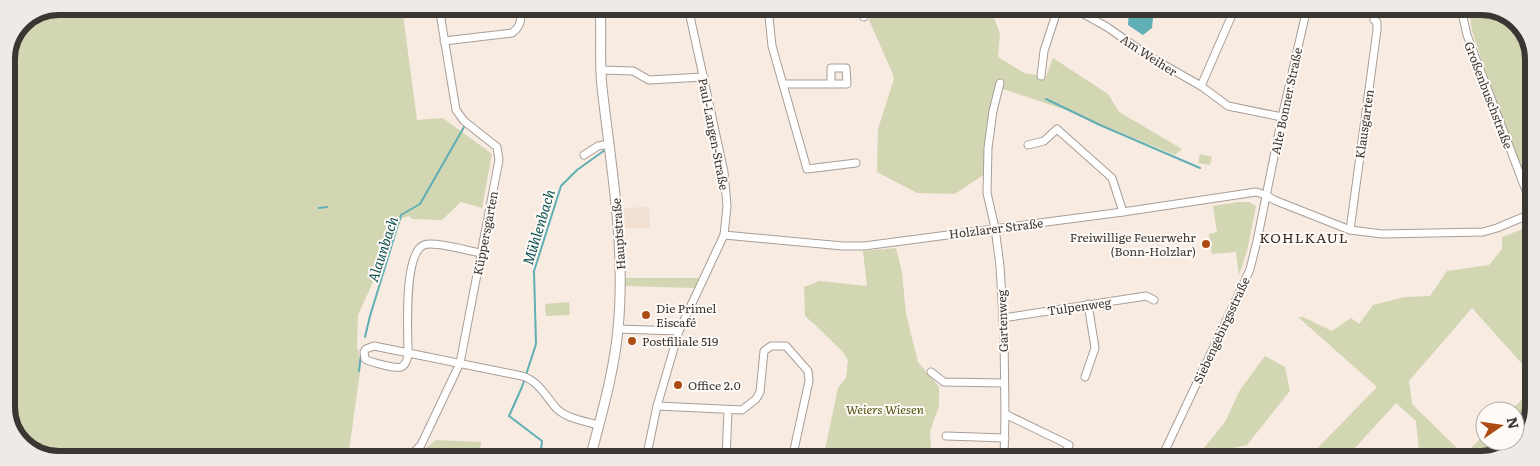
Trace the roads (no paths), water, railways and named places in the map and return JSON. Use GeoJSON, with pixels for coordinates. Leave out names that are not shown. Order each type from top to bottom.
{"type":"FeatureCollection","features":[{"type":"Feature","properties":{"kind":"main road","name":"Hauptstraße"},"geometry":{"type":"LineString","coordinates":[[592,451],[611,376],[618,329],[620,284],[620,239],[601,70],[600,15]]}},
{"type":"Feature","properties":{"kind":"street","name":"Küppersgarten"},"geometry":{"type":"LineString","coordinates":[[415,451],[421,445],[460,364],[498,168],[499,153],[497,147],[464,121],[456,110],[440,15]]}},
{"type":"Feature","properties":{"kind":"street"},"geometry":{"type":"LineString","coordinates":[[444,41],[512,33],[518,28],[521,22],[521,15]]}},
{"type":"Feature","properties":{"kind":"street","name":"Paul-Langen-Straße"},"geometry":{"type":"LineString","coordinates":[[648,451],[657,406],[679,332],[724,235],[727,206],[725,182],[690,15]]}},
{"type":"Feature","properties":{"kind":"street"},"geometry":{"type":"LineString","coordinates":[[769,15],[772,46],[807,169],[856,163]]}},
{"type":"Feature","properties":{"kind":"street"},"geometry":{"type":"LineString","coordinates":[[1040,76],[1044,51],[1057,15]]}},
{"type":"Feature","properties":{"kind":"street","name":"Am Weiher"},"geometry":{"type":"LineString","coordinates":[[1085,15],[1201,86],[1228,106],[1282,117]]}},
{"type":"Feature","properties":{"kind":"street"},"geometry":{"type":"LineString","coordinates":[[1201,86],[1232,15]]}},
{"type":"Feature","properties":{"kind":"street","name":"Alte Bonner Straße"},"geometry":{"type":"LineString","coordinates":[[1266,195],[1305,15]]}},
{"type":"Feature","properties":{"kind":"street","name":"Großenbuschstraße"},"geometry":{"type":"LineString","coordinates":[[1463,15],[1467,35],[1525,188]]}},
{"type":"Feature","properties":{"kind":"street","name":"Klausgarten"},"geometry":{"type":"LineString","coordinates":[[1350,230],[1377,30],[1377,22],[1374,20]]}},
{"type":"Feature","properties":{"kind":"street"},"geometry":{"type":"LineString","coordinates":[[601,70],[633,72],[649,80],[704,77]]}},
{"type":"Feature","properties":{"kind":"street","name":"Gartenweg"},"geometry":{"type":"LineString","coordinates":[[1000,83],[993,111],[988,148],[988,193],[1000,266],[1003,318],[1004,451]]}},
{"type":"Feature","properties":{"kind":"street"},"geometry":{"type":"LineString","coordinates":[[784,84],[831,84]]}},
{"type":"Feature","properties":{"kind":"street"},"geometry":{"type":"LineString","coordinates":[[1028,144],[1044,141],[1057,128],[1112,178],[1123,212]]}},
{"type":"Feature","properties":{"kind":"street"},"geometry":{"type":"LineString","coordinates":[[584,155],[598,146],[609,144]]}},
{"type":"Feature","properties":{"kind":"street","name":"Holzlarer Straße"},"geometry":{"type":"LineString","coordinates":[[724,235],[843,246],[864,246],[1123,212],[1256,192],[1266,195]]}},
{"type":"Feature","properties":{"kind":"street"},"geometry":{"type":"LineString","coordinates":[[1266,195],[1274,200],[1350,230],[1382,234],[1483,232],[1525,217]]}},
{"type":"Feature","properties":{"kind":"street","name":"Siebengebirgsstraße"},"geometry":{"type":"LineString","coordinates":[[1165,451],[1250,269],[1258,241],[1266,195]]}},
{"type":"Feature","properties":{"kind":"street"},"geometry":{"type":"LineString","coordinates":[[481,254],[433,244],[424,245],[419,249],[414,256],[409,281],[408,353],[408,358],[403,366],[399,367],[370,362],[365,359],[366,348],[374,346],[408,353],[460,364],[522,376],[532,380],[543,390],[558,410],[573,418],[598,425]]}},
{"type":"Feature","properties":{"kind":"street","name":"Tulpenweg"},"geometry":{"type":"LineString","coordinates":[[1003,318],[1146,296],[1154,300]]}},
{"type":"Feature","properties":{"kind":"street"},"geometry":{"type":"LineString","coordinates":[[1085,377],[1095,348],[1088,304]]}},
{"type":"Feature","properties":{"kind":"street"},"geometry":{"type":"LineString","coordinates":[[618,329],[679,332]]}},
{"type":"Feature","properties":{"kind":"street"},"geometry":{"type":"LineString","coordinates":[[657,406],[742,410],[756,399],[760,392],[764,351],[771,346],[786,346],[808,371],[809,381],[794,451]]}},
{"type":"Feature","properties":{"kind":"street"},"geometry":{"type":"LineString","coordinates":[[932,372],[944,382],[1004,383]]}},
{"type":"Feature","properties":{"kind":"street"},"geometry":{"type":"LineString","coordinates":[[726,451],[728,410]]}},
{"type":"Feature","properties":{"kind":"street"},"geometry":{"type":"LineString","coordinates":[[1005,414],[1069,445],[1066,451]]}},
{"type":"Feature","properties":{"kind":"street"},"geometry":{"type":"LineString","coordinates":[[946,436],[1004,438]]}},
{"type":"Feature","properties":{"kind":"water"},"geometry":{"type":"Polygon","coordinates":[[[1129,15],[1153,15],[1152,28],[1143,35],[1128,25],[1129,15]]]}},
{"type":"Feature","properties":{"kind":"waterway"},"geometry":{"type":"LineString","coordinates":[[1046,99],[1100,125],[1200,168]]}},
{"type":"Feature","properties":{"kind":"waterway","name":"Alaunbach"},"geometry":{"type":"LineString","coordinates":[[365,337],[401,215],[420,204],[464,127]]}},
{"type":"Feature","properties":{"kind":"waterway","name":"Mühlenbach"},"geometry":{"type":"LineString","coordinates":[[541,451],[542,441],[509,416],[522,387],[536,344],[534,271],[561,186],[577,170],[605,150]]}},
{"type":"Feature","properties":{"kind":"waterway"},"geometry":{"type":"LineString","coordinates":[[319,208],[327,207]]}},
{"type":"Feature","properties":{"kind":"waterway","name":"Alaunbach"},"geometry":{"type":"LineString","coordinates":[[359,371],[361,354]]}},
{"type":"Feature","properties":{"kind":"place","name":"Freiwillige Feuerwehr (Bonn-Holzlar)"},"geometry":{"type":"Point","coordinates":[1206,244]}},
{"type":"Feature","properties":{"kind":"place","name":"Die Primel Eiscafé"},"geometry":{"type":"Point","coordinates":[646,315]}},
{"type":"Feature","properties":{"kind":"place","name":"Postfiliale 519"},"geometry":{"type":"Point","coordinates":[632,341]}},
{"type":"Feature","properties":{"kind":"place","name":"Office 2.0"},"geometry":{"type":"Point","coordinates":[678,385]}},
{"type":"Feature","properties":{"kind":"district","name":"KOHLKAUL"},"geometry":{"type":"Point","coordinates":[1304,237]}},
{"type":"Feature","properties":{"kind":"park label","name":"Weiers Wiesen"},"geometry":{"type":"Point","coordinates":[885,409]}}]}
